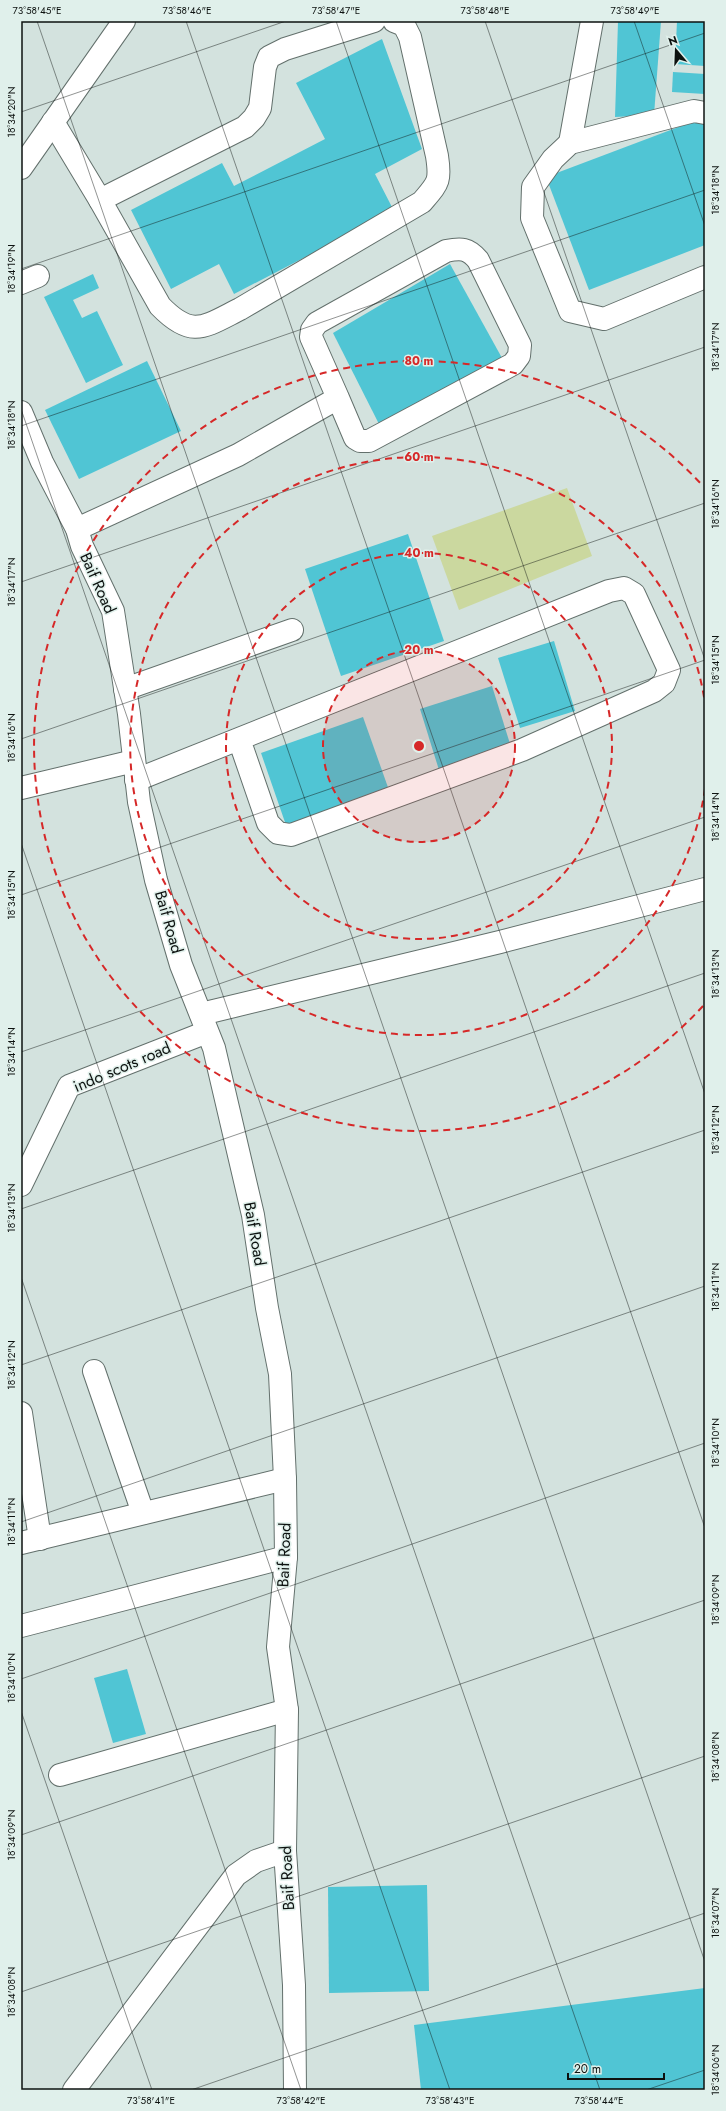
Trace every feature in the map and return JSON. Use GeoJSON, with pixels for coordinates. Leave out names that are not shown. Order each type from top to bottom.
{"type":"FeatureCollection","features":[{"type":"Feature","properties":{"kind":"street"},"geometry":{"type":"LineString","coordinates":[[21,168],[124,21]]}},
{"type":"Feature","properties":{"kind":"street"},"geometry":{"type":"LineString","coordinates":[[100,200],[245,127],[254,118],[260,108],[265,67],[269,57],[285,49],[374,21]]}},
{"type":"Feature","properties":{"kind":"street"},"geometry":{"type":"LineString","coordinates":[[53,122],[100,200],[160,306],[173,319],[189,328],[209,324],[240,309],[422,202],[436,185],[440,175],[437,156],[410,37],[404,24],[394,21]]}},
{"type":"Feature","properties":{"kind":"street"},"geometry":{"type":"LineString","coordinates":[[570,143],[592,21]]}},
{"type":"Feature","properties":{"kind":"street"},"geometry":{"type":"LineString","coordinates":[[705,113],[694,111],[570,143],[553,159],[533,187],[532,218],[570,311],[604,319],[705,277]]}},
{"type":"Feature","properties":{"kind":"street"},"geometry":{"type":"LineString","coordinates":[[462,248],[471,251],[478,260],[520,345],[519,356],[513,364],[369,441],[360,441],[355,438],[338,398],[311,337],[312,330],[317,323],[446,251],[462,248]]}},
{"type":"Feature","properties":{"kind":"street"},"geometry":{"type":"LineString","coordinates":[[77,529],[238,455],[338,398]]}},
{"type":"Feature","properties":{"kind":"street","name":"Baif Road"},"geometry":{"type":"LineString","coordinates":[[21,412],[42,462],[77,529],[82,546],[113,611],[139,802],[156,880],[181,965],[214,1048],[253,1215],[267,1308],[280,1374],[285,1479],[286,1557],[278,1648],[287,1710],[285,1851],[294,1985],[296,2090]]}},
{"type":"Feature","properties":{"kind":"street"},"geometry":{"type":"LineString","coordinates":[[21,788],[135,770],[239,739],[609,591],[624,588],[634,594],[669,670],[664,683],[654,691],[522,750],[292,835],[278,833],[268,823],[239,739]]}},
{"type":"Feature","properties":{"kind":"street"},"geometry":{"type":"LineString","coordinates":[[124,689],[292,630]]}},
{"type":"Feature","properties":{"kind":"street","name":"indo scots road"},"geometry":{"type":"LineString","coordinates":[[21,1185],[69,1086],[204,1023],[500,942],[705,889]]}},
{"type":"Feature","properties":{"kind":"street"},"geometry":{"type":"LineString","coordinates":[[94,1371],[143,1514]]}},
{"type":"Feature","properties":{"kind":"street"},"geometry":{"type":"LineString","coordinates":[[21,1413],[30,1541],[285,1479]]}},
{"type":"Feature","properties":{"kind":"street"},"geometry":{"type":"LineString","coordinates":[[21,1626],[286,1557]]}},
{"type":"Feature","properties":{"kind":"street"},"geometry":{"type":"LineString","coordinates":[[60,1775],[287,1710]]}},
{"type":"Feature","properties":{"kind":"street"},"geometry":{"type":"LineString","coordinates":[[74,2090],[236,1875],[256,1861],[285,1851]]}},
{"type":"Feature","properties":{"kind":"green space"},"geometry":{"type":"Polygon","coordinates":[[[567,488],[592,556],[459,610],[432,536],[567,488]]]}},
{"type":"Feature","properties":{"kind":"building"},"geometry":{"type":"Polygon","coordinates":[[[618,21],[661,21],[654,115],[615,117],[618,21]]]}},
{"type":"Feature","properties":{"kind":"building"},"geometry":{"type":"Polygon","coordinates":[[[677,21],[705,21],[705,66],[675,64],[677,21]]]}},
{"type":"Feature","properties":{"kind":"building"},"geometry":{"type":"Polygon","coordinates":[[[382,39],[422,149],[375,174],[394,211],[234,294],[219,264],[171,289],[131,210],[222,163],[234,186],[325,139],[296,83],[382,39]]]}},
{"type":"Feature","properties":{"kind":"building"},"geometry":{"type":"Polygon","coordinates":[[[673,72],[705,74],[705,94],[672,92],[673,72]]]}},
{"type":"Feature","properties":{"kind":"building"},"geometry":{"type":"Polygon","coordinates":[[[705,117],[705,245],[589,290],[546,177],[705,117]]]}},
{"type":"Feature","properties":{"kind":"building"},"geometry":{"type":"Polygon","coordinates":[[[450,264],[502,358],[381,428],[333,333],[450,264]]]}},
{"type":"Feature","properties":{"kind":"building"},"geometry":{"type":"Polygon","coordinates":[[[93,274],[99,288],[73,300],[82,318],[97,311],[123,365],[86,383],[44,297],[93,274]]]}},
{"type":"Feature","properties":{"kind":"building"},"geometry":{"type":"Polygon","coordinates":[[[147,361],[181,431],[79,479],[45,410],[147,361]]]}},
{"type":"Feature","properties":{"kind":"building"},"geometry":{"type":"Polygon","coordinates":[[[408,534],[444,641],[341,676],[305,569],[408,534]]]}},
{"type":"Feature","properties":{"kind":"building"},"geometry":{"type":"Polygon","coordinates":[[[554,641],[575,711],[520,728],[498,658],[554,641]]]}},
{"type":"Feature","properties":{"kind":"building"},"geometry":{"type":"Polygon","coordinates":[[[492,686],[511,747],[439,770],[420,709],[492,686]]]}},
{"type":"Feature","properties":{"kind":"building"},"geometry":{"type":"Polygon","coordinates":[[[363,717],[390,793],[287,828],[261,753],[363,717]]]}},
{"type":"Feature","properties":{"kind":"building"},"geometry":{"type":"Polygon","coordinates":[[[127,1669],[146,1734],[113,1743],[94,1678],[127,1669]]]}},
{"type":"Feature","properties":{"kind":"building"},"geometry":{"type":"Polygon","coordinates":[[[427,1885],[429,1991],[329,1993],[328,1887],[427,1885]]]}},
{"type":"Feature","properties":{"kind":"building"},"geometry":{"type":"Polygon","coordinates":[[[705,1988],[705,2090],[421,2090],[414,2025],[705,1988]]]}}]}
